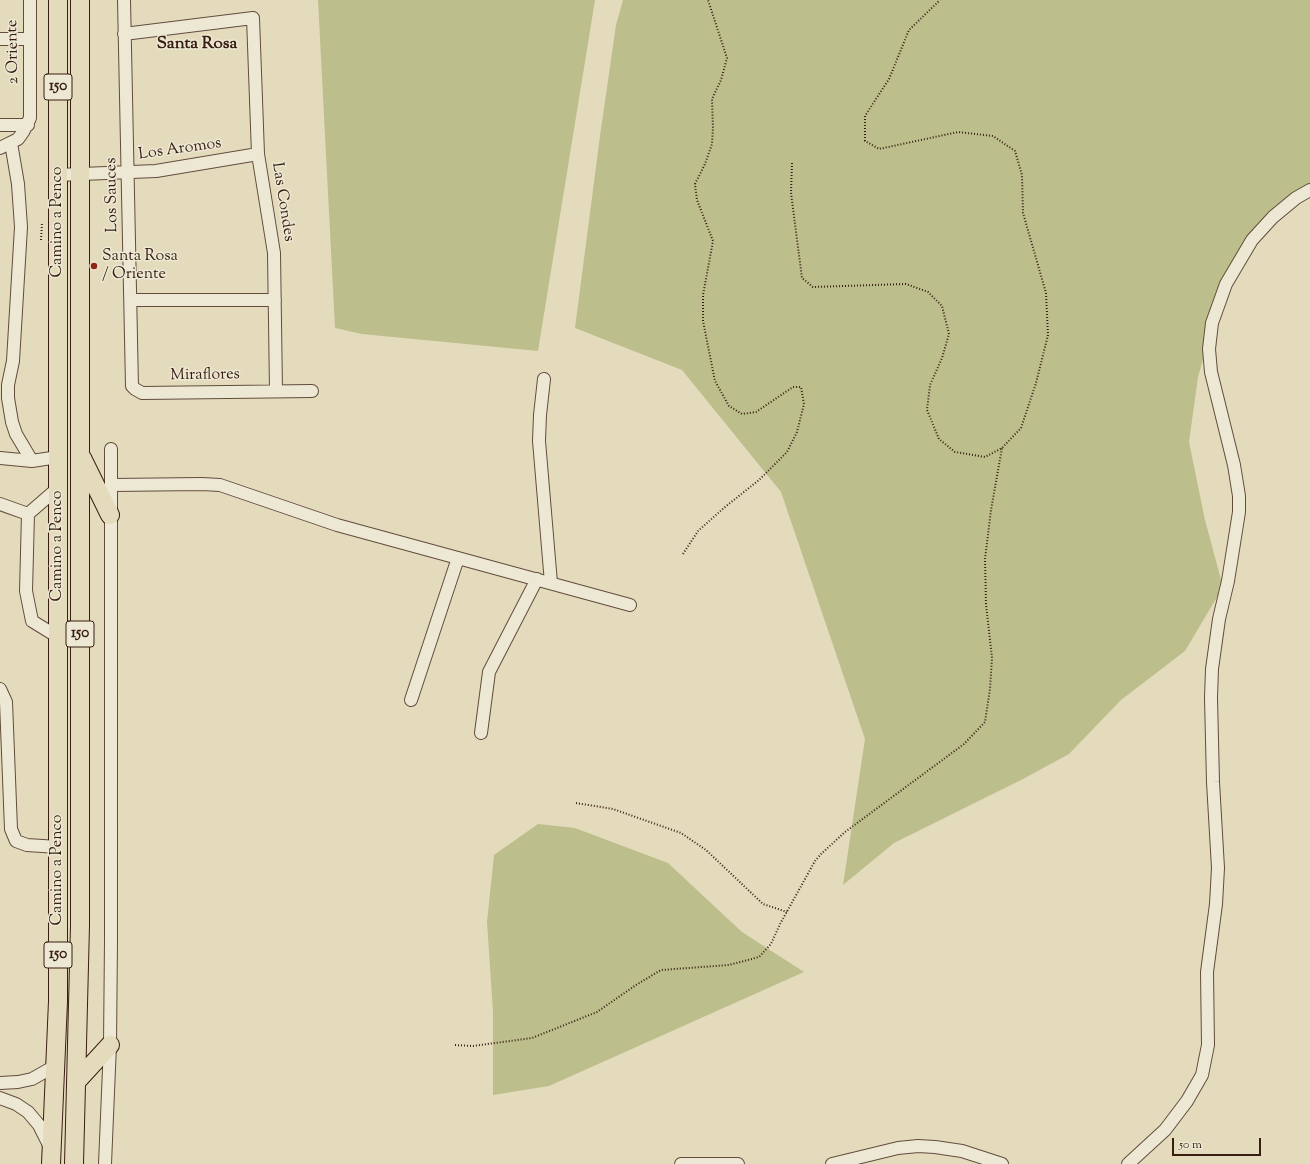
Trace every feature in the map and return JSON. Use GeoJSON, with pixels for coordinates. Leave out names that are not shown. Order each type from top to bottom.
{"type":"FeatureCollection","features":[{"type":"Feature","properties":{"kind":"highway","name":"Camino a Penco"},"geometry":{"type":"LineString","coordinates":[[52,1158],[58,1001],[58,0]]}},
{"type":"Feature","properties":{"kind":"highway","name":"Camino a Penco"},"geometry":{"type":"LineString","coordinates":[[74,1164],[80,925],[80,0]]}},
{"type":"Feature","properties":{"kind":"highway"},"geometry":{"type":"LineString","coordinates":[[80,454],[110,515]]}},
{"type":"Feature","properties":{"kind":"highway"},"geometry":{"type":"LineString","coordinates":[[77,1081],[110,1045]]}},
{"type":"Feature","properties":{"kind":"street","name":"2 Oriente"},"geometry":{"type":"LineString","coordinates":[[28,125],[32,111],[29,38],[30,0]]}},
{"type":"Feature","properties":{"kind":"street","name":"Los Sauces"},"geometry":{"type":"LineString","coordinates":[[124,0],[129,173],[131,382],[134,390]]}},
{"type":"Feature","properties":{"kind":"street","name":"Las Condes"},"geometry":{"type":"LineString","coordinates":[[124,34],[253,18],[258,154],[274,253],[276,391]]}},
{"type":"Feature","properties":{"kind":"street"},"geometry":{"type":"LineString","coordinates":[[0,39],[29,38]]}},
{"type":"Feature","properties":{"kind":"street"},"geometry":{"type":"LineString","coordinates":[[0,125],[28,125]]}},
{"type":"Feature","properties":{"kind":"street"},"geometry":{"type":"LineString","coordinates":[[28,125],[18,139],[5,146],[18,184],[21,227],[14,361],[8,386],[8,398],[10,416],[16,434],[32,461]]}},
{"type":"Feature","properties":{"kind":"street","name":"Los Aromos"},"geometry":{"type":"LineString","coordinates":[[57,175],[156,171],[258,154]]}},
{"type":"Feature","properties":{"kind":"street"},"geometry":{"type":"LineString","coordinates":[[1128,1164],[1164,1130],[1187,1101],[1202,1075],[1208,1045],[1207,972],[1216,904],[1218,868],[1212,766],[1212,669],[1218,626],[1228,581],[1239,512],[1239,496],[1234,465],[1211,372],[1209,350],[1212,323],[1226,284],[1252,240],[1273,217],[1296,198],[1310,190]]}},
{"type":"Feature","properties":{"kind":"street"},"geometry":{"type":"LineString","coordinates":[[131,300],[275,300]]}},
{"type":"Feature","properties":{"kind":"street"},"geometry":{"type":"LineString","coordinates":[[544,380],[540,414],[539,441],[551,583]]}},
{"type":"Feature","properties":{"kind":"street","name":"Miraflores"},"geometry":{"type":"LineString","coordinates":[[134,390],[142,393],[312,391]]}},
{"type":"Feature","properties":{"kind":"street"},"geometry":{"type":"LineString","coordinates":[[105,1164],[110,1045],[111,449]]}},
{"type":"Feature","properties":{"kind":"street"},"geometry":{"type":"LineString","coordinates":[[0,458],[32,461],[58,457]]}},
{"type":"Feature","properties":{"kind":"street"},"geometry":{"type":"LineString","coordinates":[[111,485],[220,485],[310,518],[630,604]]}},
{"type":"Feature","properties":{"kind":"street"},"geometry":{"type":"LineString","coordinates":[[58,488],[28,514],[26,591],[32,621],[58,637]]}},
{"type":"Feature","properties":{"kind":"street"},"geometry":{"type":"LineString","coordinates":[[0,504],[28,514]]}},
{"type":"Feature","properties":{"kind":"street"},"geometry":{"type":"LineString","coordinates":[[411,700],[458,558]]}},
{"type":"Feature","properties":{"kind":"street"},"geometry":{"type":"LineString","coordinates":[[481,733],[489,672],[537,579]]}},
{"type":"Feature","properties":{"kind":"street"},"geometry":{"type":"LineString","coordinates":[[0,689],[6,702],[12,829],[16,840],[27,845],[58,847]]}},
{"type":"Feature","properties":{"kind":"street"},"geometry":{"type":"LineString","coordinates":[[0,1083],[18,1082],[32,1078],[55,1066]]}},
{"type":"Feature","properties":{"kind":"street"},"geometry":{"type":"LineString","coordinates":[[0,1098],[16,1104],[28,1112],[39,1125],[52,1158]]}},
{"type":"Feature","properties":{"kind":"street"},"geometry":{"type":"LineString","coordinates":[[832,1164],[898,1148],[918,1146],[962,1151],[1002,1164]]}},
{"type":"Feature","properties":{"kind":"street"},"geometry":{"type":"LineString","coordinates":[[682,1164],[738,1164]]}},
{"type":"Feature","properties":{"kind":"path"},"geometry":{"type":"LineString","coordinates":[[683,554],[698,531],[759,480],[787,452],[797,432],[804,404],[801,387],[793,387],[756,412],[742,414],[729,406],[715,382],[702,321],[703,295],[713,241],[698,200],[695,184],[705,164],[712,144],[712,99],[721,80],[727,58],[708,0]]}},
{"type":"Feature","properties":{"kind":"path"},"geometry":{"type":"LineString","coordinates":[[792,163],[791,193],[802,278],[812,288],[906,284],[928,292],[942,306],[949,334],[942,358],[930,385],[927,410],[939,439],[955,452],[985,457],[1002,448],[1020,428],[1036,383],[1048,336],[1046,293],[1035,250],[1023,213],[1022,174],[1015,151],[993,136],[958,132],[879,149],[865,141],[865,116],[889,79],[909,30],[940,0]]}},
{"type":"Feature","properties":{"kind":"path"},"geometry":{"type":"LineString","coordinates":[[41,240],[42,222]]}},
{"type":"Feature","properties":{"kind":"path"},"geometry":{"type":"LineString","coordinates":[[455,1045],[473,1046],[532,1038],[597,1012],[661,970],[729,965],[759,957],[771,944],[815,861],[821,854],[845,832],[964,744],[985,722],[990,690],[992,658],[986,604],[985,559],[990,510],[1002,448]]}},
{"type":"Feature","properties":{"kind":"path"},"geometry":{"type":"LineString","coordinates":[[576,803],[613,809],[681,833],[706,850],[763,904],[787,912]]}},
{"type":"Feature","properties":{"kind":"green space"},"geometry":{"type":"Polygon","coordinates":[[[318,0],[595,0],[538,351],[362,334],[335,328],[318,0]]]}},
{"type":"Feature","properties":{"kind":"green space"},"geometry":{"type":"Polygon","coordinates":[[[623,0],[1310,0],[1310,193],[1285,207],[1238,264],[1217,310],[1198,377],[1189,442],[1205,520],[1223,587],[1185,651],[1121,700],[1069,754],[1023,779],[894,843],[843,885],[865,739],[781,492],[682,370],[575,328],[616,25],[623,0]]]}},
{"type":"Feature","properties":{"kind":"green space"},"geometry":{"type":"Polygon","coordinates":[[[538,824],[575,828],[668,863],[742,932],[804,972],[549,1086],[493,1095],[493,1012],[487,922],[494,855],[538,824]]]}},
{"type":"Feature","properties":{"kind":"place","name":"Santa Rosa / Oriente"},"geometry":{"type":"Point","coordinates":[94,266]}},
{"type":"Feature","properties":{"kind":"district","name":"Santa Rosa"},"geometry":{"type":"Point","coordinates":[197,45]}}]}
